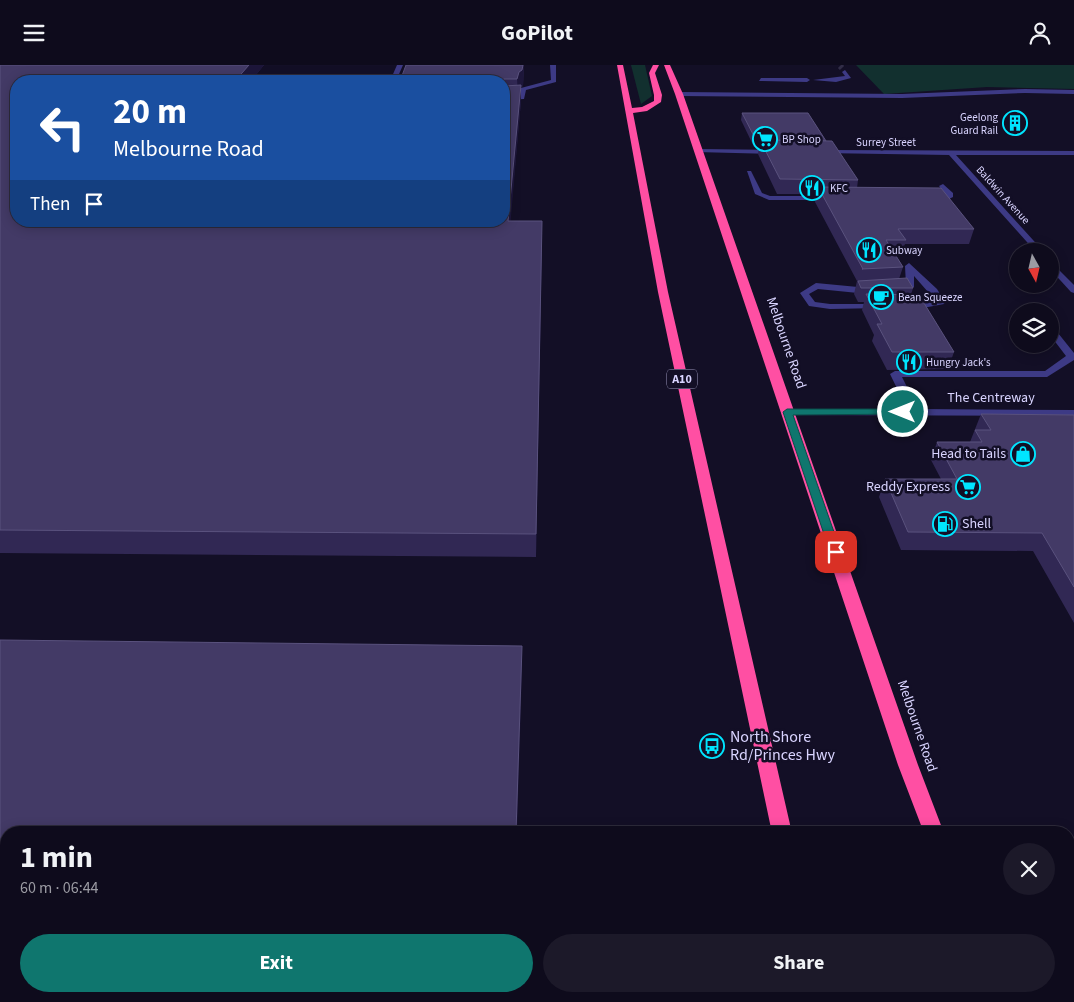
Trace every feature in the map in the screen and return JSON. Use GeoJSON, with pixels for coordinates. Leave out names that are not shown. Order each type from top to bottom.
{"type":"FeatureCollection","features":[{"type":"Feature","properties":{"kind":"highway","name":"A10"},"geometry":{"type":"LineString","coordinates":[[620,65],[663,292],[780,826]]}},
{"type":"Feature","properties":{"kind":"highway"},"geometry":{"type":"LineString","coordinates":[[629,111],[644,109],[657,102],[658,95],[652,73],[656,65]]}},
{"type":"Feature","properties":{"kind":"highway","name":"Melbourne Road"},"geometry":{"type":"LineString","coordinates":[[667,65],[679,94],[908,765],[931,826]]}},
{"type":"Feature","properties":{"kind":"street"},"geometry":{"type":"LineString","coordinates":[[510,98],[522,98],[523,89],[554,81],[553,65]]}},
{"type":"Feature","properties":{"kind":"street"},"geometry":{"type":"LineString","coordinates":[[816,80],[836,80],[849,77],[844,70]]}},
{"type":"Feature","properties":{"kind":"street"},"geometry":{"type":"LineString","coordinates":[[761,80],[807,80]]}},
{"type":"Feature","properties":{"kind":"street"},"geometry":{"type":"LineString","coordinates":[[679,94],[902,96],[1025,91],[1074,92]]}},
{"type":"Feature","properties":{"kind":"street"},"geometry":{"type":"LineString","coordinates":[[698,151],[787,152]]}},
{"type":"Feature","properties":{"kind":"street","name":"Surrey Street"},"geometry":{"type":"LineString","coordinates":[[816,152],[1074,153]]}},
{"type":"Feature","properties":{"kind":"street","name":"Baldwin Avenue"},"geometry":{"type":"LineString","coordinates":[[951,153],[1032,243]]}},
{"type":"Feature","properties":{"kind":"street"},"geometry":{"type":"LineString","coordinates":[[749,172],[759,194],[769,198],[838,198]]}},
{"type":"Feature","properties":{"kind":"street"},"geometry":{"type":"LineString","coordinates":[[926,199],[945,199],[950,195],[943,186]]}},
{"type":"Feature","properties":{"kind":"street"},"geometry":{"type":"LineString","coordinates":[[909,266],[934,291],[941,302],[924,308],[882,305],[834,308],[812,305],[804,293],[816,286],[858,290],[910,287],[909,266]]}},
{"type":"Feature","properties":{"kind":"street"},"geometry":{"type":"LineString","coordinates":[[1059,274],[1074,291]]}},
{"type":"Feature","properties":{"kind":"street"},"geometry":{"type":"LineString","coordinates":[[914,412],[895,374],[1047,373],[1072,357],[1059,340]]}},
{"type":"Feature","properties":{"kind":"street","name":"The Centreway"},"geometry":{"type":"LineString","coordinates":[[787,412],[1074,413]]}},
{"type":"Feature","properties":{"kind":"green space"},"geometry":{"type":"Polygon","coordinates":[[[631,65],[645,65],[652,96],[641,104],[631,65]]]}},
{"type":"Feature","properties":{"kind":"green space"},"geometry":{"type":"Polygon","coordinates":[[[856,65],[1074,65],[1074,89],[987,87],[884,94],[856,65]]]}},
{"type":"Feature","properties":{"kind":"building"},"geometry":{"type":"Polygon","coordinates":[[[0,65],[249,65],[240,75],[10,75],[10,227],[510,227],[510,221],[542,221],[536,534],[0,530],[0,65]]]}},
{"type":"Feature","properties":{"kind":"building"},"geometry":{"type":"Polygon","coordinates":[[[406,65],[523,65],[517,79],[510,79],[510,75],[402,75],[406,65]]]}},
{"type":"Feature","properties":{"kind":"building"},"geometry":{"type":"Polygon","coordinates":[[[521,85],[510,200],[510,86],[521,85]]]}},
{"type":"Feature","properties":{"kind":"building"},"geometry":{"type":"Polygon","coordinates":[[[742,113],[808,113],[826,141],[756,140],[742,113]]]}},
{"type":"Feature","properties":{"kind":"building"},"geometry":{"type":"Polygon","coordinates":[[[760,140],[832,141],[858,180],[780,179],[760,140]]]}},
{"type":"Feature","properties":{"kind":"building"},"geometry":{"type":"Polygon","coordinates":[[[818,187],[941,188],[974,229],[898,229],[906,240],[886,240],[903,267],[863,269],[818,187]]]}},
{"type":"Feature","properties":{"kind":"building"},"geometry":{"type":"Polygon","coordinates":[[[907,278],[913,288],[861,288],[858,281],[907,278]]]}},
{"type":"Feature","properties":{"kind":"building"},"geometry":{"type":"Polygon","coordinates":[[[866,294],[919,295],[954,352],[892,352],[877,324],[882,324],[866,294]]]}},
{"type":"Feature","properties":{"kind":"building"},"geometry":{"type":"Polygon","coordinates":[[[981,414],[1074,415],[1074,587],[1042,533],[908,532],[885,479],[957,479],[937,442],[982,442],[975,430],[991,430],[981,414]]]}},
{"type":"Feature","properties":{"kind":"building"},"geometry":{"type":"Polygon","coordinates":[[[0,640],[522,646],[516,826],[0,826],[0,640]]]}},
{"type":"Feature","properties":{"kind":"place","name":"Geelong Guard Rail"},"geometry":{"type":"Point","coordinates":[1015,123]}},
{"type":"Feature","properties":{"kind":"place","name":"BP Shop"},"geometry":{"type":"Point","coordinates":[765,139]}},
{"type":"Feature","properties":{"kind":"place","name":"KFC"},"geometry":{"type":"Point","coordinates":[812,188]}},
{"type":"Feature","properties":{"kind":"place","name":"Subway"},"geometry":{"type":"Point","coordinates":[869,250]}},
{"type":"Feature","properties":{"kind":"place","name":"Bean Squeeze"},"geometry":{"type":"Point","coordinates":[881,297]}},
{"type":"Feature","properties":{"kind":"place","name":"Hungry Jack's"},"geometry":{"type":"Point","coordinates":[909,362]}},
{"type":"Feature","properties":{"kind":"place","name":"Head to Tails"},"geometry":{"type":"Point","coordinates":[1023,454]}},
{"type":"Feature","properties":{"kind":"place","name":"Reddy Express"},"geometry":{"type":"Point","coordinates":[968,487]}},
{"type":"Feature","properties":{"kind":"place","name":"Shell"},"geometry":{"type":"Point","coordinates":[945,524]}},
{"type":"Feature","properties":{"kind":"place","name":"North Shore Rd/Princes Hwy"},"geometry":{"type":"Point","coordinates":[712,746]}},
{"type":"Feature","properties":{"kind":"route"},"geometry":{"type":"LineString","coordinates":[[836,552],[787,412],[903,412]]}}]}
